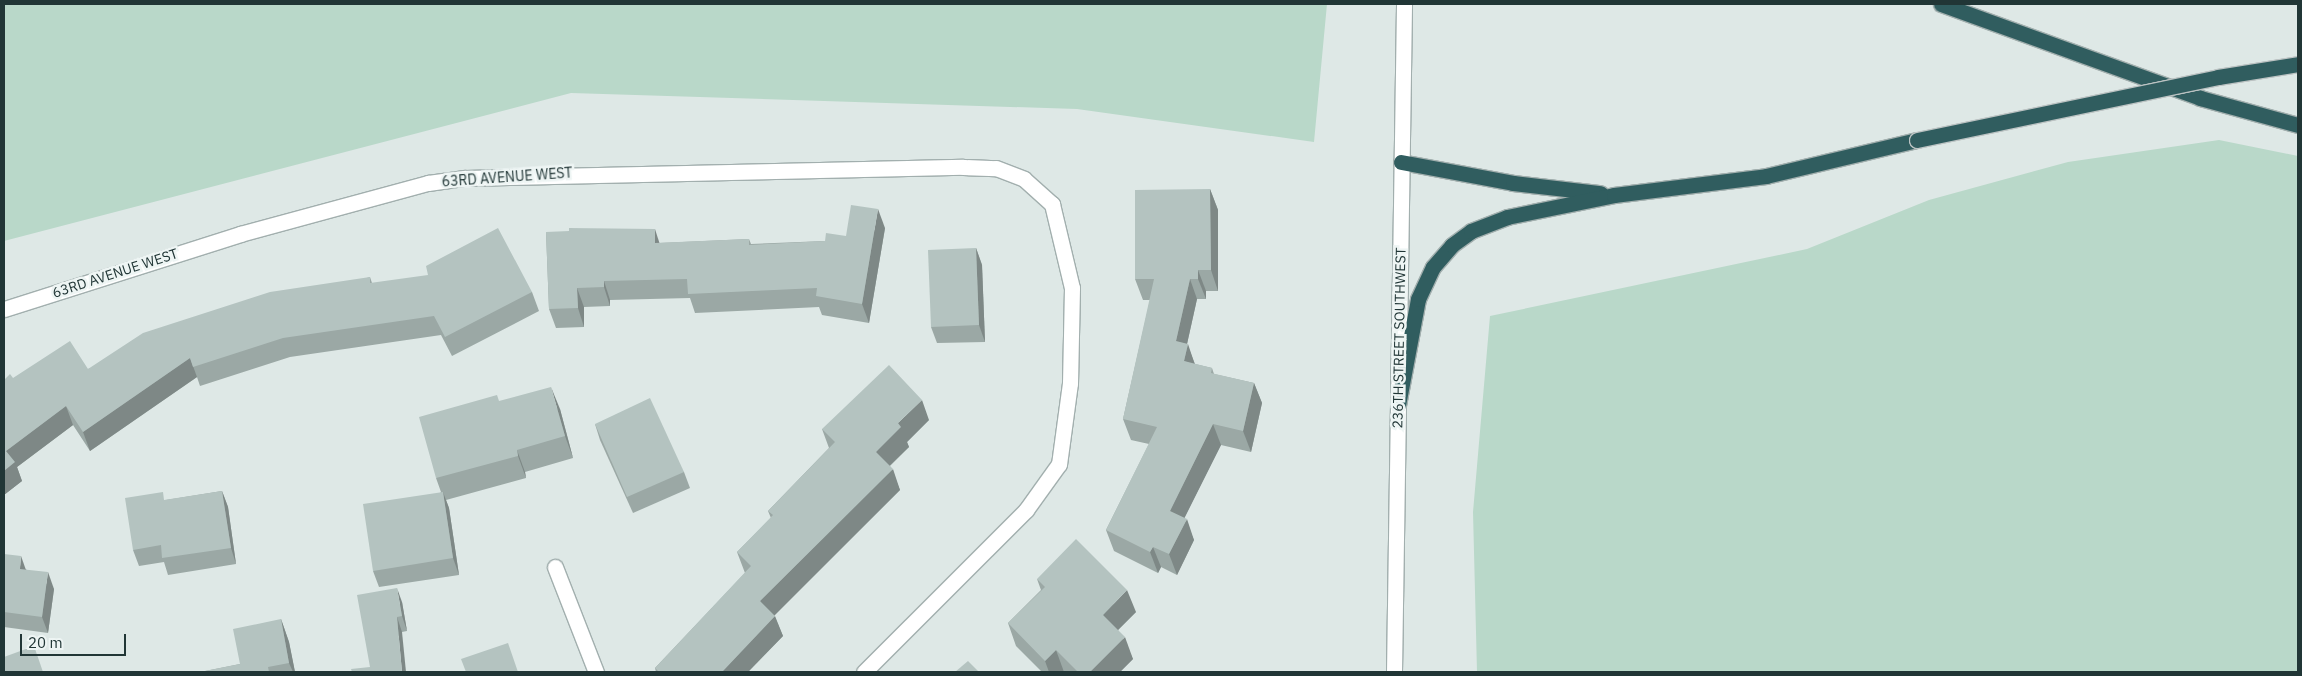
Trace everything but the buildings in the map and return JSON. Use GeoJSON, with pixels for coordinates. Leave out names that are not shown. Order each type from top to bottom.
{"type":"FeatureCollection","features":[{"type":"Feature","properties":{"kind":"highway"},"geometry":{"type":"LineString","coordinates":[[1941,4],[2200,98],[2298,124]]}},
{"type":"Feature","properties":{"kind":"highway"},"geometry":{"type":"LineString","coordinates":[[1398,405],[1418,298],[1433,267],[1452,246],[1471,231],[1507,217],[1614,195],[1766,176],[1917,140],[2218,77],[2298,64]]}},
{"type":"Feature","properties":{"kind":"highway"},"geometry":{"type":"LineString","coordinates":[[1401,162],[1512,183],[1614,195]]}},
{"type":"Feature","properties":{"kind":"street","name":"236TH STREET SOUTHWEST"},"geometry":{"type":"LineString","coordinates":[[1394,672],[1404,4]]}},
{"type":"Feature","properties":{"kind":"street","name":"63RD AVENUE WEST"},"geometry":{"type":"LineString","coordinates":[[4,309],[240,234],[428,183],[524,174],[909,167],[996,168],[1024,179],[1052,204],[1072,288],[1070,384],[1059,464],[1026,510],[864,672]]}},
{"type":"Feature","properties":{"kind":"street"},"geometry":{"type":"LineString","coordinates":[[556,567],[596,672]]}},
{"type":"Feature","properties":{"kind":"green space"},"geometry":{"type":"Polygon","coordinates":[[[4,4],[1327,4],[1314,142],[1077,109],[571,93],[4,241],[4,4]]]}},
{"type":"Feature","properties":{"kind":"green space"},"geometry":{"type":"Polygon","coordinates":[[[2219,140],[2298,156],[2298,672],[1477,672],[1473,512],[1490,316],[1807,249],[1929,200],[2068,162],[2219,140]]]}}]}
